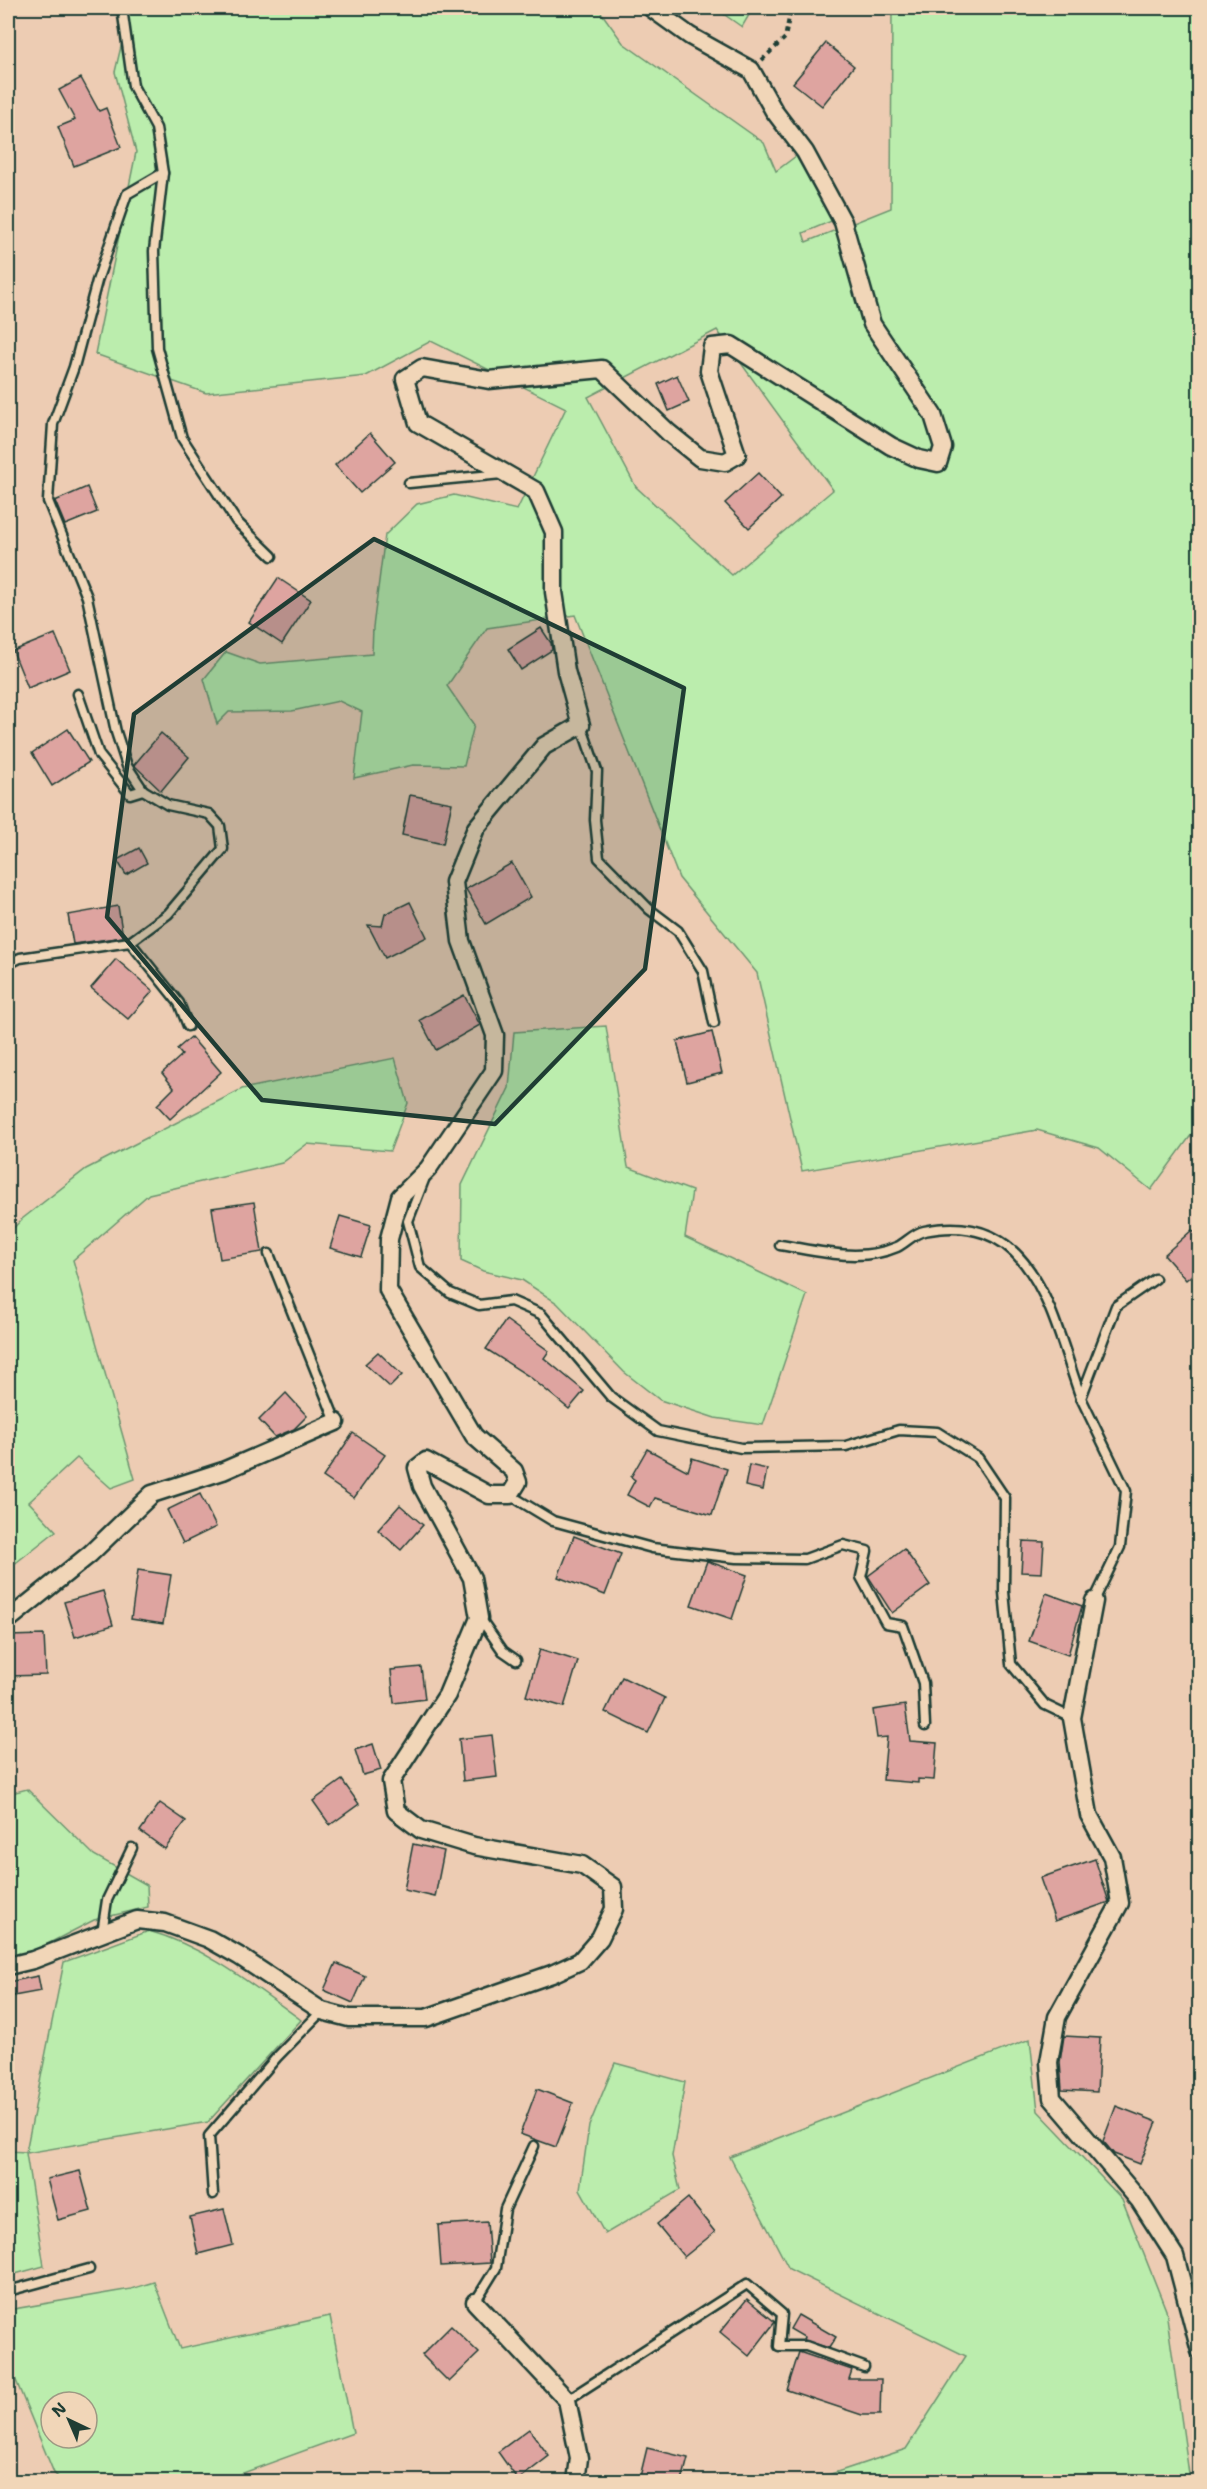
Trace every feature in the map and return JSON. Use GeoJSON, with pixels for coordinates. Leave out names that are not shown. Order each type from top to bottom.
{"type":"FeatureCollection","features":[{"type":"Feature","properties":{"kind":"street"},"geometry":{"type":"LineString","coordinates":[[8,1966],[33,1960],[136,1920],[165,1923],[198,1935],[239,1956],[322,2011],[349,2018],[426,2018],[580,1961],[600,1938],[614,1910],[613,1887],[582,1865],[474,1845],[421,1830],[396,1811],[390,1781],[447,1695],[480,1618],[472,1578],[422,1486],[417,1468],[426,1461],[489,1495],[510,1496],[518,1482],[514,1471],[474,1436],[388,1290],[389,1239],[400,1197],[428,1169],[494,1071],[495,1035],[461,941],[454,882],[476,828],[544,746],[581,725],[566,671],[554,592],[554,532],[536,492],[418,423],[405,379],[422,368],[489,380],[602,369],[669,434],[700,458],[725,462],[737,455],[709,371],[712,347],[731,345],[891,446],[919,459],[938,463],[943,447],[933,415],[872,324],[843,222],[805,152],[774,111],[751,70],[690,36],[651,8]]}},
{"type":"Feature","properties":{"kind":"street"},"geometry":{"type":"LineString","coordinates":[[8,1620],[90,1554],[152,1494],[223,1471],[336,1422]]}},
{"type":"Feature","properties":{"kind":"street"},"geometry":{"type":"LineString","coordinates":[[1094,1601],[1072,1718],[1089,1815],[1112,1857],[1120,1903],[1057,2017],[1049,2062],[1052,2098],[1139,2200],[1175,2256],[1200,2351]]}},
{"type":"Feature","properties":{"kind":"street"},"geometry":{"type":"LineString","coordinates":[[475,2302],[567,2400],[579,2458],[576,2481]]}},
{"type":"Feature","properties":{"kind":"lane"},"geometry":{"type":"LineString","coordinates":[[122,8],[132,86],[156,128],[163,173],[153,251],[157,348],[182,438],[236,520],[272,556]]}},
{"type":"Feature","properties":{"kind":"lane"},"geometry":{"type":"LineString","coordinates":[[8,964],[20,958],[130,942],[168,914],[223,849],[220,826],[209,814],[168,805],[143,790],[127,766],[116,732],[87,597],[48,501],[53,424],[74,367],[97,281],[127,194],[163,173]]}},
{"type":"Feature","properties":{"kind":"lane"},"geometry":{"type":"LineString","coordinates":[[409,483],[503,474]]}},
{"type":"Feature","properties":{"kind":"lane"},"geometry":{"type":"LineString","coordinates":[[78,694],[99,755],[130,794],[143,790]]}},
{"type":"Feature","properties":{"kind":"lane"},"geometry":{"type":"LineString","coordinates":[[581,725],[597,771],[595,820],[599,858],[649,909],[678,931],[703,971],[714,1023]]}},
{"type":"Feature","properties":{"kind":"lane"},"geometry":{"type":"LineString","coordinates":[[130,942],[179,1003],[188,1026]]}},
{"type":"Feature","properties":{"kind":"lane"},"geometry":{"type":"LineString","coordinates":[[428,1169],[408,1221],[420,1267],[450,1293],[479,1305],[511,1301],[541,1314],[611,1397],[658,1431],[741,1448],[846,1446],[899,1430],[937,1432],[978,1458],[1005,1498],[1004,1592],[1011,1665],[1045,1705],[1072,1718]]}},
{"type":"Feature","properties":{"kind":"lane"},"geometry":{"type":"LineString","coordinates":[[780,1245],[862,1256],[897,1247],[921,1231],[955,1227],[987,1232],[1013,1250],[1038,1279],[1081,1398],[1126,1491],[1120,1547],[1094,1601]]}},
{"type":"Feature","properties":{"kind":"lane"},"geometry":{"type":"LineString","coordinates":[[269,1254],[336,1422]]}},
{"type":"Feature","properties":{"kind":"lane"},"geometry":{"type":"LineString","coordinates":[[1081,1398],[1116,1306],[1155,1279]]}},
{"type":"Feature","properties":{"kind":"lane"},"geometry":{"type":"LineString","coordinates":[[510,1496],[553,1521],[652,1548],[736,1558],[805,1559],[843,1545],[867,1551],[861,1577],[886,1623],[903,1626],[923,1683],[925,1726]]}},
{"type":"Feature","properties":{"kind":"lane"},"geometry":{"type":"LineString","coordinates":[[480,1618],[503,1652],[516,1660]]}},
{"type":"Feature","properties":{"kind":"lane"},"geometry":{"type":"LineString","coordinates":[[102,1933],[107,1900],[132,1848]]}},
{"type":"Feature","properties":{"kind":"lane"},"geometry":{"type":"LineString","coordinates":[[213,2194],[209,2136],[277,2057],[322,2011]]}},
{"type":"Feature","properties":{"kind":"lane"},"geometry":{"type":"LineString","coordinates":[[475,2302],[496,2268],[505,2209],[534,2146]]}},
{"type":"Feature","properties":{"kind":"lane"},"geometry":{"type":"LineString","coordinates":[[8,2291],[89,2269]]}},
{"type":"Feature","properties":{"kind":"lane"},"geometry":{"type":"LineString","coordinates":[[567,2400],[747,2284],[782,2314],[779,2346],[806,2346],[864,2367]]}},
{"type":"Feature","properties":{"kind":"path"},"geometry":{"type":"LineString","coordinates":[[751,70],[785,38],[791,8]]}},
{"type":"Feature","properties":{"kind":"highlighted area"},"geometry":{"type":"Polygon","coordinates":[[[374,539],[684,688],[645,969],[495,1124],[262,1100],[107,917],[134,714],[374,539]]]}},
{"type":"Feature","properties":{"kind":"green space"},"geometry":{"type":"Polygon","coordinates":[[[130,8],[598,8],[623,43],[764,143],[776,171],[796,156],[834,220],[803,233],[806,242],[891,208],[892,8],[1199,8],[1200,1123],[1151,1190],[1099,1148],[1037,1130],[802,1171],[757,973],[679,878],[575,615],[487,628],[447,686],[474,725],[464,766],[413,765],[354,778],[362,712],[339,701],[292,711],[229,712],[217,724],[204,679],[226,652],[260,664],[372,654],[373,627],[385,535],[417,504],[454,495],[517,510],[566,408],[431,341],[366,376],[206,393],[95,354],[136,152],[115,72],[130,8]],[[717,330],[588,397],[636,487],[732,575],[833,490],[717,330]]]}},
{"type":"Feature","properties":{"kind":"green space"},"geometry":{"type":"Polygon","coordinates":[[[715,8],[753,8],[742,27],[715,8]]]}},
{"type":"Feature","properties":{"kind":"green space"},"geometry":{"type":"Polygon","coordinates":[[[606,1026],[628,1167],[692,1191],[685,1237],[807,1295],[763,1425],[715,1418],[660,1400],[624,1372],[557,1303],[522,1280],[483,1271],[461,1261],[462,1185],[509,1088],[514,1032],[606,1026]]]}},
{"type":"Feature","properties":{"kind":"green space"},"geometry":{"type":"Polygon","coordinates":[[[395,1058],[408,1103],[390,1151],[307,1144],[282,1163],[149,1194],[73,1260],[135,1479],[111,1488],[77,1458],[29,1502],[56,1531],[8,1569],[8,1234],[22,1219],[86,1169],[242,1089],[395,1058]]]}},
{"type":"Feature","properties":{"kind":"green space"},"geometry":{"type":"Polygon","coordinates":[[[27,1789],[94,1855],[147,1885],[148,1907],[94,1920],[30,1953],[8,1956],[8,1794],[27,1789]]]}},
{"type":"Feature","properties":{"kind":"green space"},"geometry":{"type":"Polygon","coordinates":[[[149,1931],[210,1957],[301,2020],[208,2122],[26,2153],[44,2266],[8,2276],[8,2151],[26,2152],[64,1962],[149,1931]]]}},
{"type":"Feature","properties":{"kind":"green space"},"geometry":{"type":"Polygon","coordinates":[[[1030,2039],[1038,2111],[1122,2199],[1166,2310],[1190,2481],[810,2481],[906,2449],[966,2356],[789,2269],[730,2157],[1030,2039]]]}},
{"type":"Feature","properties":{"kind":"green space"},"geometry":{"type":"Polygon","coordinates":[[[615,2063],[685,2082],[672,2156],[680,2190],[605,2234],[580,2189],[589,2126],[615,2063]]]}},
{"type":"Feature","properties":{"kind":"green space"},"geometry":{"type":"Polygon","coordinates":[[[154,2282],[180,2349],[330,2316],[353,2433],[221,2481],[62,2481],[54,2473],[45,2450],[99,2450],[99,2390],[39,2390],[39,2436],[8,2361],[8,2310],[131,2289],[154,2282]]]}},
{"type":"Feature","properties":{"kind":"building"},"geometry":{"type":"Polygon","coordinates":[[[826,43],[854,66],[822,106],[793,83],[826,43]]]}},
{"type":"Feature","properties":{"kind":"building"},"geometry":{"type":"Polygon","coordinates":[[[81,78],[99,111],[106,108],[121,147],[74,166],[58,127],[75,120],[59,90],[81,78]]]}},
{"type":"Feature","properties":{"kind":"building"},"geometry":{"type":"Polygon","coordinates":[[[677,375],[689,402],[669,411],[658,384],[677,375]]]}},
{"type":"Feature","properties":{"kind":"building"},"geometry":{"type":"Polygon","coordinates":[[[370,433],[395,462],[360,493],[335,465],[370,433]]]}},
{"type":"Feature","properties":{"kind":"building"},"geometry":{"type":"Polygon","coordinates":[[[758,473],[781,498],[749,528],[725,503],[758,473]]]}},
{"type":"Feature","properties":{"kind":"building"},"geometry":{"type":"Polygon","coordinates":[[[87,487],[97,512],[65,525],[55,501],[87,487]]]}},
{"type":"Feature","properties":{"kind":"building"},"geometry":{"type":"Polygon","coordinates":[[[278,578],[311,600],[282,644],[249,622],[278,578]]]}},
{"type":"Feature","properties":{"kind":"building"},"geometry":{"type":"Polygon","coordinates":[[[541,628],[551,643],[552,650],[521,670],[508,649],[541,628]]]}},
{"type":"Feature","properties":{"kind":"building"},"geometry":{"type":"Polygon","coordinates":[[[55,634],[70,670],[28,688],[13,651],[55,634]]]}},
{"type":"Feature","properties":{"kind":"building"},"geometry":{"type":"Polygon","coordinates":[[[68,729],[89,762],[52,786],[32,753],[68,729]]]}},
{"type":"Feature","properties":{"kind":"building"},"geometry":{"type":"Polygon","coordinates":[[[161,733],[189,757],[161,791],[134,765],[161,733]]]}},
{"type":"Feature","properties":{"kind":"building"},"geometry":{"type":"Polygon","coordinates":[[[410,795],[452,803],[443,844],[402,835],[410,795]]]}},
{"type":"Feature","properties":{"kind":"building"},"geometry":{"type":"Polygon","coordinates":[[[139,848],[147,863],[126,875],[117,860],[139,848]]]}},
{"type":"Feature","properties":{"kind":"building"},"geometry":{"type":"Polygon","coordinates":[[[512,863],[531,897],[486,924],[466,889],[512,863]]]}},
{"type":"Feature","properties":{"kind":"building"},"geometry":{"type":"Polygon","coordinates":[[[410,902],[427,937],[385,958],[368,925],[382,926],[385,914],[410,902]]]}},
{"type":"Feature","properties":{"kind":"building"},"geometry":{"type":"Polygon","coordinates":[[[118,906],[123,937],[73,944],[68,915],[118,906]]]}},
{"type":"Feature","properties":{"kind":"building"},"geometry":{"type":"Polygon","coordinates":[[[116,959],[153,991],[128,1019],[91,988],[116,959]]]}},
{"type":"Feature","properties":{"kind":"building"},"geometry":{"type":"Polygon","coordinates":[[[464,995],[480,1025],[436,1050],[420,1020],[464,995]]]}},
{"type":"Feature","properties":{"kind":"building"},"geometry":{"type":"Polygon","coordinates":[[[712,1032],[722,1073],[687,1082],[677,1041],[712,1032]]]}},
{"type":"Feature","properties":{"kind":"building"},"geometry":{"type":"Polygon","coordinates":[[[191,1037],[221,1072],[170,1119],[157,1105],[174,1088],[162,1073],[182,1055],[177,1049],[191,1037]]]}},
{"type":"Feature","properties":{"kind":"building"},"geometry":{"type":"Polygon","coordinates":[[[254,1202],[262,1252],[220,1259],[212,1208],[254,1202]]]}},
{"type":"Feature","properties":{"kind":"building"},"geometry":{"type":"Polygon","coordinates":[[[340,1216],[371,1225],[361,1257],[330,1248],[340,1216]]]}},
{"type":"Feature","properties":{"kind":"building"},"geometry":{"type":"Polygon","coordinates":[[[1192,1230],[1200,1238],[1200,1268],[1186,1280],[1164,1255],[1192,1230]]]}},
{"type":"Feature","properties":{"kind":"building"},"geometry":{"type":"Polygon","coordinates":[[[506,1320],[549,1351],[544,1358],[584,1391],[569,1409],[530,1377],[486,1349],[506,1320]]]}},
{"type":"Feature","properties":{"kind":"building"},"geometry":{"type":"Polygon","coordinates":[[[378,1352],[402,1375],[390,1387],[365,1364],[378,1352]]]}},
{"type":"Feature","properties":{"kind":"building"},"geometry":{"type":"Polygon","coordinates":[[[286,1393],[307,1416],[294,1429],[275,1437],[259,1420],[286,1393]]]}},
{"type":"Feature","properties":{"kind":"building"},"geometry":{"type":"Polygon","coordinates":[[[353,1433],[385,1455],[354,1498],[323,1477],[353,1433]]]}},
{"type":"Feature","properties":{"kind":"building"},"geometry":{"type":"Polygon","coordinates":[[[647,1449],[688,1471],[692,1458],[727,1469],[712,1515],[655,1498],[650,1507],[627,1495],[635,1480],[631,1477],[647,1449]]]}},
{"type":"Feature","properties":{"kind":"building"},"geometry":{"type":"Polygon","coordinates":[[[749,1465],[767,1469],[763,1490],[745,1486],[749,1465]]]}},
{"type":"Feature","properties":{"kind":"building"},"geometry":{"type":"Polygon","coordinates":[[[200,1494],[216,1527],[183,1543],[167,1510],[200,1494]]]}},
{"type":"Feature","properties":{"kind":"building"},"geometry":{"type":"Polygon","coordinates":[[[400,1505],[423,1525],[401,1550],[378,1530],[400,1505]]]}},
{"type":"Feature","properties":{"kind":"building"},"geometry":{"type":"Polygon","coordinates":[[[574,1536],[621,1554],[605,1595],[558,1577],[574,1536]]]}},
{"type":"Feature","properties":{"kind":"building"},"geometry":{"type":"Polygon","coordinates":[[[1023,1541],[1044,1542],[1042,1573],[1021,1572],[1023,1541]]]}},
{"type":"Feature","properties":{"kind":"building"},"geometry":{"type":"Polygon","coordinates":[[[904,1549],[930,1585],[892,1613],[868,1576],[904,1549]]]}},
{"type":"Feature","properties":{"kind":"building"},"geometry":{"type":"Polygon","coordinates":[[[707,1561],[747,1575],[732,1619],[691,1605],[707,1561]]]}},
{"type":"Feature","properties":{"kind":"building"},"geometry":{"type":"Polygon","coordinates":[[[138,1570],[171,1575],[163,1624],[131,1619],[138,1570]]]}},
{"type":"Feature","properties":{"kind":"building"},"geometry":{"type":"Polygon","coordinates":[[[103,1591],[113,1625],[75,1637],[64,1602],[103,1591]]]}},
{"type":"Feature","properties":{"kind":"building"},"geometry":{"type":"Polygon","coordinates":[[[1046,1593],[1082,1606],[1068,1655],[1029,1641],[1046,1593]]]}},
{"type":"Feature","properties":{"kind":"building"},"geometry":{"type":"Polygon","coordinates":[[[44,1635],[46,1675],[8,1676],[8,1636],[44,1635]]]}},
{"type":"Feature","properties":{"kind":"building"},"geometry":{"type":"Polygon","coordinates":[[[540,1649],[578,1661],[564,1707],[526,1696],[540,1649]]]}},
{"type":"Feature","properties":{"kind":"building"},"geometry":{"type":"Polygon","coordinates":[[[421,1667],[425,1699],[394,1703],[391,1670],[421,1667]]]}},
{"type":"Feature","properties":{"kind":"building"},"geometry":{"type":"Polygon","coordinates":[[[622,1677],[665,1698],[648,1733],[605,1712],[622,1677]]]}},
{"type":"Feature","properties":{"kind":"building"},"geometry":{"type":"Polygon","coordinates":[[[905,1705],[910,1741],[937,1743],[934,1780],[918,1779],[918,1783],[883,1780],[887,1737],[877,1738],[873,1710],[905,1705]]]}},
{"type":"Feature","properties":{"kind":"building"},"geometry":{"type":"Polygon","coordinates":[[[492,1735],[497,1777],[463,1781],[459,1739],[492,1735]]]}},
{"type":"Feature","properties":{"kind":"building"},"geometry":{"type":"Polygon","coordinates":[[[373,1744],[381,1770],[363,1775],[355,1750],[373,1744]]]}},
{"type":"Feature","properties":{"kind":"building"},"geometry":{"type":"Polygon","coordinates":[[[342,1780],[359,1804],[330,1825],[313,1801],[342,1780]]]}},
{"type":"Feature","properties":{"kind":"building"},"geometry":{"type":"Polygon","coordinates":[[[160,1803],[186,1821],[165,1849],[140,1831],[160,1803]]]}},
{"type":"Feature","properties":{"kind":"building"},"geometry":{"type":"Polygon","coordinates":[[[413,1844],[444,1851],[435,1897],[404,1890],[413,1844]]]}},
{"type":"Feature","properties":{"kind":"building"},"geometry":{"type":"Polygon","coordinates":[[[1095,1859],[1109,1902],[1055,1921],[1040,1878],[1095,1859]]]}},
{"type":"Feature","properties":{"kind":"building"},"geometry":{"type":"Polygon","coordinates":[[[336,1963],[365,1976],[353,2003],[324,1990],[336,1963]]]}},
{"type":"Feature","properties":{"kind":"building"},"geometry":{"type":"Polygon","coordinates":[[[38,1976],[41,1991],[8,1997],[8,1982],[38,1976]]]}},
{"type":"Feature","properties":{"kind":"building"},"geometry":{"type":"Polygon","coordinates":[[[1064,2036],[1100,2038],[1097,2092],[1062,2090],[1060,2062],[1064,2036]]]}},
{"type":"Feature","properties":{"kind":"building"},"geometry":{"type":"Polygon","coordinates":[[[537,2089],[573,2103],[556,2147],[520,2134],[537,2089]]]}},
{"type":"Feature","properties":{"kind":"building"},"geometry":{"type":"Polygon","coordinates":[[[1116,2106],[1157,2122],[1140,2164],[1114,2154],[1103,2141],[1116,2106]]]}},
{"type":"Feature","properties":{"kind":"building"},"geometry":{"type":"Polygon","coordinates":[[[80,2171],[91,2211],[58,2220],[47,2179],[80,2171]]]}},
{"type":"Feature","properties":{"kind":"building"},"geometry":{"type":"Polygon","coordinates":[[[688,2198],[715,2232],[684,2257],[657,2224],[688,2198]]]}},
{"type":"Feature","properties":{"kind":"building"},"geometry":{"type":"Polygon","coordinates":[[[224,2209],[233,2245],[198,2254],[190,2217],[224,2209]]]}},
{"type":"Feature","properties":{"kind":"building"},"geometry":{"type":"Polygon","coordinates":[[[487,2222],[490,2263],[441,2266],[438,2225],[487,2222]]]}},
{"type":"Feature","properties":{"kind":"building"},"geometry":{"type":"Polygon","coordinates":[[[747,2299],[775,2322],[749,2356],[720,2332],[747,2299]]]}},
{"type":"Feature","properties":{"kind":"building"},"geometry":{"type":"Polygon","coordinates":[[[798,2315],[836,2337],[829,2348],[803,2340],[804,2337],[790,2329],[798,2315]]]}},
{"type":"Feature","properties":{"kind":"building"},"geometry":{"type":"Polygon","coordinates":[[[451,2326],[479,2353],[449,2382],[422,2355],[451,2326]]]}},
{"type":"Feature","properties":{"kind":"building"},"geometry":{"type":"Polygon","coordinates":[[[799,2352],[852,2370],[849,2379],[881,2379],[880,2415],[862,2415],[787,2390],[799,2352]]]}},
{"type":"Feature","properties":{"kind":"building"},"geometry":{"type":"Polygon","coordinates":[[[529,2429],[549,2456],[518,2480],[498,2452],[529,2429]]]}},
{"type":"Feature","properties":{"kind":"building"},"geometry":{"type":"Polygon","coordinates":[[[647,2448],[688,2458],[682,2481],[639,2481],[647,2448]]]}}]}
